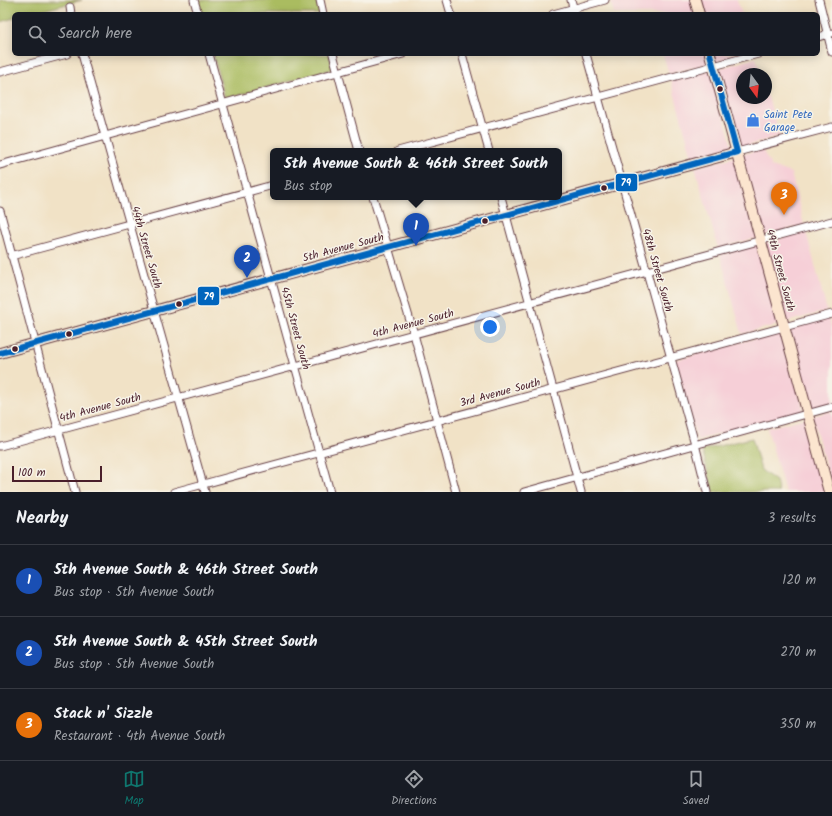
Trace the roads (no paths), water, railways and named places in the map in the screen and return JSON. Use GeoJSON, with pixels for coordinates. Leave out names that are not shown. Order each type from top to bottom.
{"type":"FeatureCollection","features":[{"type":"Feature","properties":{"kind":"street"},"geometry":{"type":"LineString","coordinates":[[194,0],[197,12]]}},
{"type":"Feature","properties":{"kind":"street"},"geometry":{"type":"LineString","coordinates":[[320,0],[323,12]]}},
{"type":"Feature","properties":{"kind":"street"},"geometry":{"type":"LineString","coordinates":[[447,0],[450,12]]}},
{"type":"Feature","properties":{"kind":"street"},"geometry":{"type":"LineString","coordinates":[[571,0],[574,11],[604,0]]}},
{"type":"Feature","properties":{"kind":"street"},"geometry":{"type":"LineString","coordinates":[[695,0],[698,12]]}},
{"type":"Feature","properties":{"kind":"street"},"geometry":{"type":"LineString","coordinates":[[820,0],[830,34],[832,52]]}},
{"type":"Feature","properties":{"kind":"street"},"geometry":{"type":"LineString","coordinates":[[820,36],[830,34]]}},
{"type":"Feature","properties":{"kind":"street"},"geometry":{"type":"LineString","coordinates":[[0,72],[60,56]]}},
{"type":"Feature","properties":{"kind":"street","name":"44th Street South"},"geometry":{"type":"LineString","coordinates":[[83,56],[205,492]]}},
{"type":"Feature","properties":{"kind":"street","name":"45th Street South"},"geometry":{"type":"LineString","coordinates":[[210,56],[330,492]]}},
{"type":"Feature","properties":{"kind":"street"},"geometry":{"type":"LineString","coordinates":[[333,56],[358,148]]}},
{"type":"Feature","properties":{"kind":"street"},"geometry":{"type":"LineString","coordinates":[[0,165],[397,56]]}},
{"type":"Feature","properties":{"kind":"street"},"geometry":{"type":"LineString","coordinates":[[463,56],[488,148]]}},
{"type":"Feature","properties":{"kind":"street","name":"48th Street South"},"geometry":{"type":"LineString","coordinates":[[587,56],[696,444],[707,492]]}},
{"type":"Feature","properties":{"kind":"street","name":"49th Street South"},"geometry":{"type":"LineString","coordinates":[[710,56],[830,492]]}},
{"type":"Feature","properties":{"kind":"street"},"geometry":{"type":"LineString","coordinates":[[409,148],[750,56]]}},
{"type":"Feature","properties":{"kind":"street","name":"5th Avenue South"},"geometry":{"type":"LineString","coordinates":[[0,353],[832,127]]}},
{"type":"Feature","properties":{"kind":"street"},"geometry":{"type":"LineString","coordinates":[[11,256],[270,186]]}},
{"type":"Feature","properties":{"kind":"street"},"geometry":{"type":"LineString","coordinates":[[374,200],[414,334],[456,492]]}},
{"type":"Feature","properties":{"kind":"street"},"geometry":{"type":"LineString","coordinates":[[502,200],[581,492]]}},
{"type":"Feature","properties":{"kind":"street"},"geometry":{"type":"LineString","coordinates":[[0,211],[75,492]]}},
{"type":"Feature","properties":{"kind":"street","name":"4th Avenue South"},"geometry":{"type":"LineString","coordinates":[[0,446],[832,221]]}},
{"type":"Feature","properties":{"kind":"street","name":"3rd Avenue South"},"geometry":{"type":"LineString","coordinates":[[174,492],[832,314]]}},
{"type":"Feature","properties":{"kind":"street"},"geometry":{"type":"LineString","coordinates":[[524,492],[832,407]]}},
{"type":"Feature","properties":{"kind":"place","name":"Saint Pete Garage"},"geometry":{"type":"Point","coordinates":[753,120]}},
{"type":"Feature","properties":{"kind":"place","name":"Stack n' Sizzle"},"geometry":{"type":"Point","coordinates":[784,215]}},
{"type":"Feature","properties":{"kind":"place","name":"5th Avenue South & 46th Street South"},"geometry":{"type":"Point","coordinates":[416,246]}},
{"type":"Feature","properties":{"kind":"place","name":"5th Avenue South & 45th Street South"},"geometry":{"type":"Point","coordinates":[247,278]}}]}
